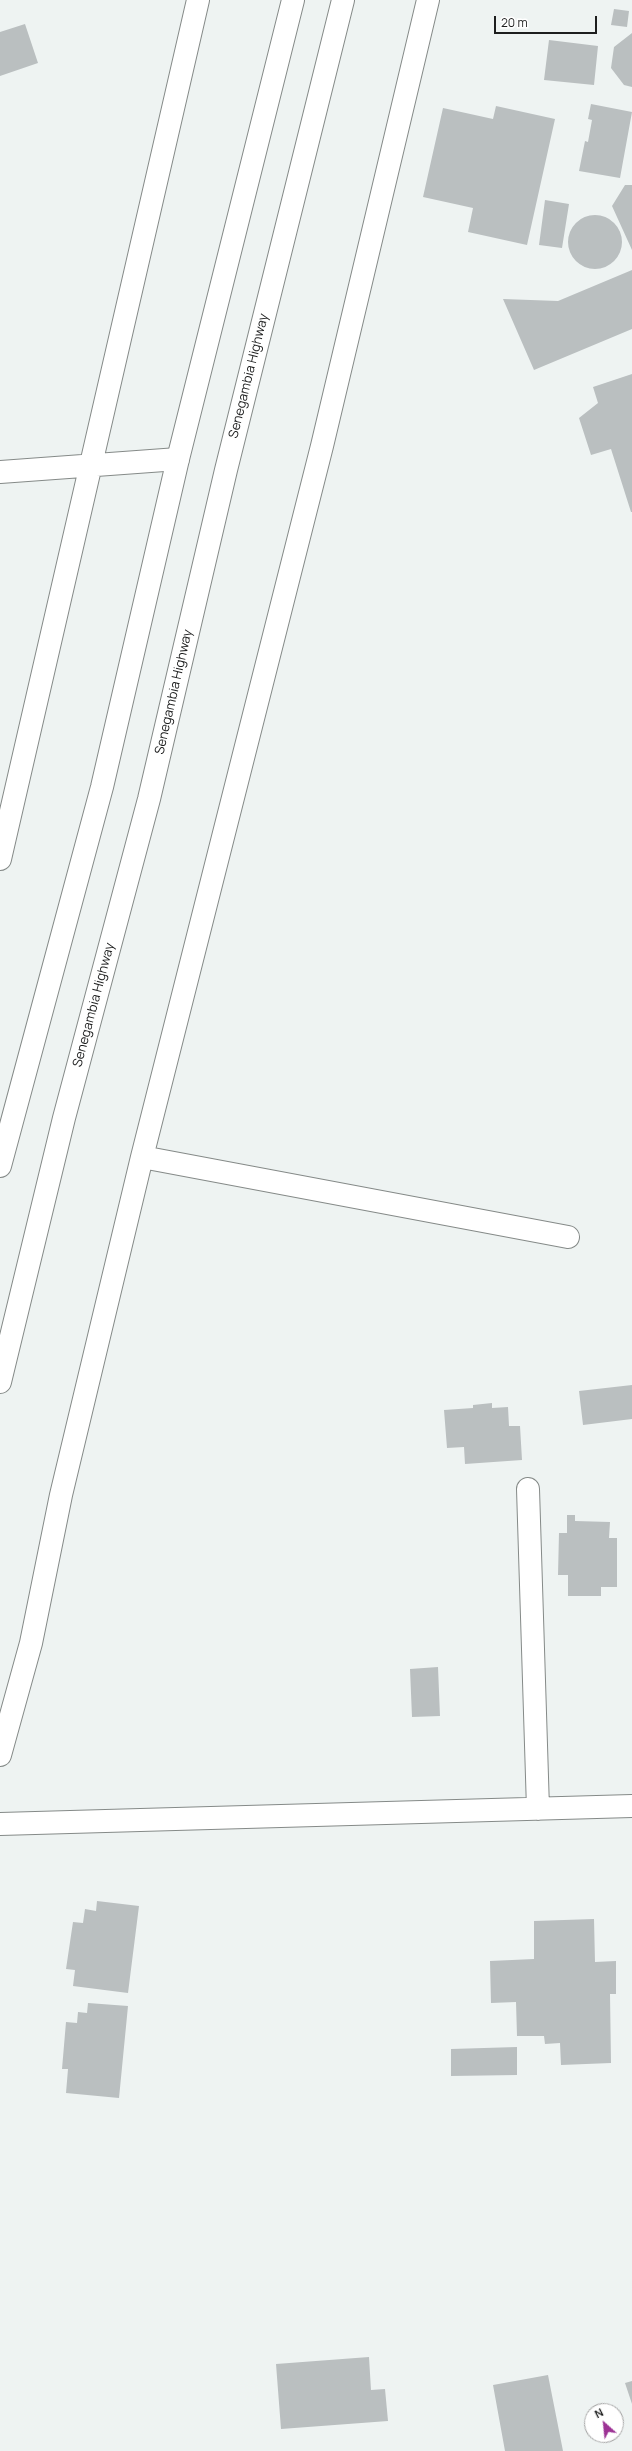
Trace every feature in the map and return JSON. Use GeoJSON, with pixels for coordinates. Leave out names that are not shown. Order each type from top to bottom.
{"type":"FeatureCollection","features":[{"type":"Feature","properties":{"kind":"street"},"geometry":{"type":"LineString","coordinates":[[0,859],[198,0]]}},
{"type":"Feature","properties":{"kind":"street"},"geometry":{"type":"LineString","coordinates":[[0,1166],[102,787],[178,459],[293,0]]}},
{"type":"Feature","properties":{"kind":"street","name":"Senegambia Highway"},"geometry":{"type":"LineString","coordinates":[[0,1382],[64,1118],[149,799],[226,470],[343,0]]}},
{"type":"Feature","properties":{"kind":"street"},"geometry":{"type":"LineString","coordinates":[[0,1755],[31,1643],[61,1495],[142,1157],[320,453],[423,13],[428,0]]}},
{"type":"Feature","properties":{"kind":"street"},"geometry":{"type":"LineString","coordinates":[[0,472],[178,459]]}},
{"type":"Feature","properties":{"kind":"street"},"geometry":{"type":"LineString","coordinates":[[142,1157],[568,1237]]}},
{"type":"Feature","properties":{"kind":"street"},"geometry":{"type":"LineString","coordinates":[[528,1489],[538,1809]]}},
{"type":"Feature","properties":{"kind":"street"},"geometry":{"type":"LineString","coordinates":[[0,1824],[632,1806]]}},
{"type":"Feature","properties":{"kind":"building"},"geometry":{"type":"Polygon","coordinates":[[[614,9],[629,11],[627,27],[611,25],[614,9]]]}},
{"type":"Feature","properties":{"kind":"building"},"geometry":{"type":"Polygon","coordinates":[[[25,24],[38,63],[0,76],[0,32],[25,24]]]}},
{"type":"Feature","properties":{"kind":"building"},"geometry":{"type":"Polygon","coordinates":[[[632,33],[632,87],[624,85],[611,68],[614,47],[632,33]]]}},
{"type":"Feature","properties":{"kind":"building"},"geometry":{"type":"Polygon","coordinates":[[[549,40],[598,46],[594,85],[544,80],[549,40]]]}},
{"type":"Feature","properties":{"kind":"building"},"geometry":{"type":"Polygon","coordinates":[[[591,104],[632,112],[620,178],[579,171],[585,141],[588,142],[592,120],[588,119],[591,104]]]}},
{"type":"Feature","properties":{"kind":"building"},"geometry":{"type":"Polygon","coordinates":[[[496,106],[555,119],[527,245],[468,232],[473,208],[423,197],[443,108],[493,119],[496,106]]]}},
{"type":"Feature","properties":{"kind":"building"},"geometry":{"type":"Polygon","coordinates":[[[625,185],[632,185],[632,250],[612,206],[625,185]]]}},
{"type":"Feature","properties":{"kind":"building"},"geometry":{"type":"Polygon","coordinates":[[[545,200],[569,204],[562,248],[539,245],[545,200]]]}},
{"type":"Feature","properties":{"kind":"building"},"geometry":{"type":"Polygon","coordinates":[[[595,215],[605,217],[614,223],[620,232],[622,242],[620,252],[614,261],[605,267],[595,269],[585,267],[576,261],[570,252],[568,242],[570,232],[576,223],[585,217],[595,215]]]}},
{"type":"Feature","properties":{"kind":"building"},"geometry":{"type":"Polygon","coordinates":[[[632,270],[632,329],[534,370],[503,299],[558,301],[632,270]]]}},
{"type":"Feature","properties":{"kind":"building"},"geometry":{"type":"Polygon","coordinates":[[[632,374],[631,512],[611,449],[591,455],[579,418],[598,403],[593,387],[632,374]]]}},
{"type":"Feature","properties":{"kind":"building"},"geometry":{"type":"Polygon","coordinates":[[[632,1385],[632,1419],[583,1425],[579,1391],[632,1385]]]}},
{"type":"Feature","properties":{"kind":"building"},"geometry":{"type":"Polygon","coordinates":[[[492,1403],[492,1408],[508,1407],[509,1426],[520,1426],[522,1460],[465,1464],[464,1447],[447,1448],[444,1410],[473,1408],[473,1405],[492,1403]]]}},
{"type":"Feature","properties":{"kind":"building"},"geometry":{"type":"Polygon","coordinates":[[[567,1515],[575,1515],[575,1521],[610,1522],[609,1538],[617,1538],[617,1587],[601,1587],[601,1596],[568,1596],[568,1575],[558,1575],[559,1533],[567,1533],[567,1515]]]}},
{"type":"Feature","properties":{"kind":"building"},"geometry":{"type":"Polygon","coordinates":[[[438,1667],[440,1716],[412,1717],[410,1669],[438,1667]]]}},
{"type":"Feature","properties":{"kind":"building"},"geometry":{"type":"Polygon","coordinates":[[[97,1901],[139,1906],[128,1993],[73,1986],[75,1970],[66,1969],[73,1922],[83,1923],[85,1909],[96,1911],[97,1901]]]}},
{"type":"Feature","properties":{"kind":"building"},"geometry":{"type":"Polygon","coordinates":[[[594,1919],[595,1962],[616,1961],[616,1994],[610,1994],[611,2063],[561,2065],[560,2043],[545,2044],[544,2036],[517,2036],[516,2002],[491,2003],[490,1961],[534,1959],[534,1921],[594,1919]]]}},
{"type":"Feature","properties":{"kind":"building"},"geometry":{"type":"Polygon","coordinates":[[[88,2003],[128,2006],[119,2098],[66,2093],[68,2069],[62,2069],[66,2022],[77,2023],[78,2012],[87,2013],[88,2003]]]}},
{"type":"Feature","properties":{"kind":"building"},"geometry":{"type":"Polygon","coordinates":[[[517,2047],[517,2075],[451,2076],[451,2049],[517,2047]]]}},
{"type":"Feature","properties":{"kind":"building"},"geometry":{"type":"Polygon","coordinates":[[[369,2357],[371,2390],[385,2389],[388,2421],[281,2429],[276,2364],[369,2357]]]}},
{"type":"Feature","properties":{"kind":"building"},"geometry":{"type":"Polygon","coordinates":[[[548,2375],[563,2451],[505,2451],[493,2385],[548,2375]]]}},
{"type":"Feature","properties":{"kind":"building"},"geometry":{"type":"Polygon","coordinates":[[[632,2381],[632,2404],[625,2383],[632,2381]]]}}]}
